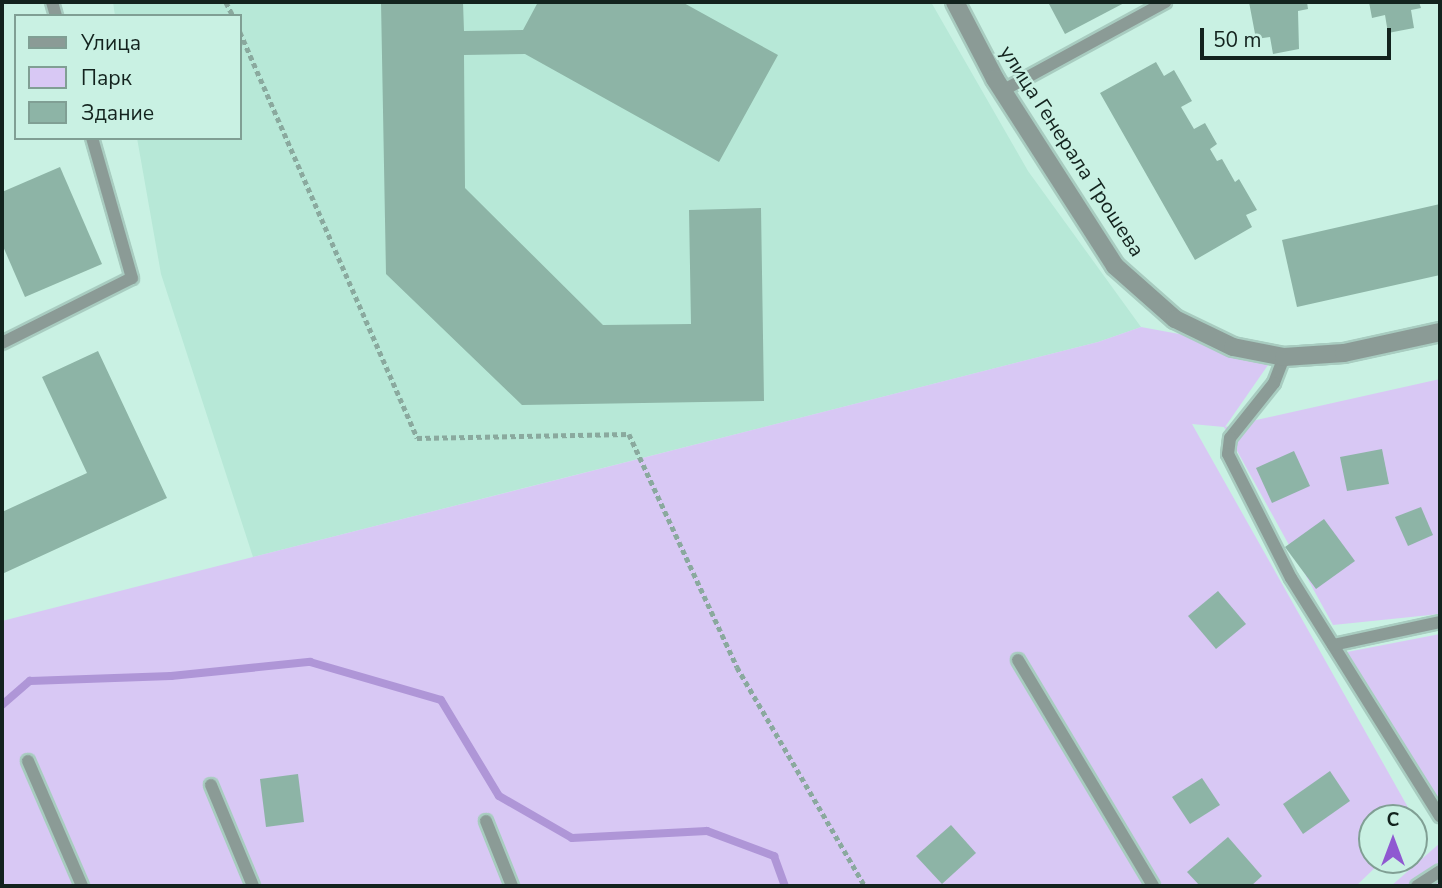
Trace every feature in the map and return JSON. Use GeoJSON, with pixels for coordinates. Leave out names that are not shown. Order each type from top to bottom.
{"type":"FeatureCollection","features":[{"type":"Feature","properties":{"kind":"street","name":"улица Генерала Трошева"},"geometry":{"type":"LineString","coordinates":[[955,2],[1002,91],[1115,265],[1175,319],[1233,347],[1284,357],[1344,353],[1440,332]]}},
{"type":"Feature","properties":{"kind":"lane"},"geometry":{"type":"LineString","coordinates":[[1002,91],[1165,2]]}},
{"type":"Feature","properties":{"kind":"lane"},"geometry":{"type":"LineString","coordinates":[[2,343],[132,278],[93,140]]}},
{"type":"Feature","properties":{"kind":"lane"},"geometry":{"type":"LineString","coordinates":[[1284,357],[1275,383],[1230,438],[1228,454],[1291,578],[1440,816]]}},
{"type":"Feature","properties":{"kind":"lane"},"geometry":{"type":"LineString","coordinates":[[1333,645],[1440,622]]}},
{"type":"Feature","properties":{"kind":"lane"},"geometry":{"type":"LineString","coordinates":[[1018,660],[1153,886]]}},
{"type":"Feature","properties":{"kind":"lane"},"geometry":{"type":"LineString","coordinates":[[28,761],[82,886]]}},
{"type":"Feature","properties":{"kind":"lane"},"geometry":{"type":"LineString","coordinates":[[211,785],[253,886]]}},
{"type":"Feature","properties":{"kind":"lane"},"geometry":{"type":"LineString","coordinates":[[486,821],[512,886]]}},
{"type":"Feature","properties":{"kind":"lane"},"geometry":{"type":"LineString","coordinates":[[1417,886],[1440,871]]}},
{"type":"Feature","properties":{"kind":"path"},"geometry":{"type":"LineString","coordinates":[[242,37],[417,438],[629,434],[737,667],[865,886]]}},
{"type":"Feature","properties":{"kind":"shaded area"},"geometry":{"type":"Polygon","coordinates":[[[113,2],[931,2],[1028,171],[1141,327],[1098,342],[253,557],[161,274],[137,140],[242,140],[242,14],[115,14],[113,2]]]}},
{"type":"Feature","properties":{"kind":"green space"},"geometry":{"type":"Polygon","coordinates":[[[1141,327],[1277,352],[1225,427],[1440,379],[1440,614],[1333,625],[1224,427],[1192,424],[1406,804],[1358,804],[1358,874],[1368,874],[1356,886],[2,886],[2,621],[1098,342],[1141,327]]]}},
{"type":"Feature","properties":{"kind":"green space"},"geometry":{"type":"Polygon","coordinates":[[[1440,634],[1440,802],[1347,652],[1440,634]]]}},
{"type":"Feature","properties":{"kind":"green space"},"geometry":{"type":"Polygon","coordinates":[[[1440,843],[1440,886],[1391,886],[1405,874],[1428,874],[1428,854],[1440,843]]]}},
{"type":"Feature","properties":{"kind":"building"},"geometry":{"type":"Polygon","coordinates":[[[381,2],[463,2],[464,31],[523,30],[538,2],[682,2],[778,55],[719,162],[525,54],[464,55],[465,188],[603,325],[691,324],[689,210],[761,208],[764,401],[522,405],[386,274],[381,2]]]}},
{"type":"Feature","properties":{"kind":"building"},"geometry":{"type":"Polygon","coordinates":[[[1126,2],[1065,34],[1049,4],[1126,2]]]}},
{"type":"Feature","properties":{"kind":"building"},"geometry":{"type":"Polygon","coordinates":[[[1249,2],[1307,2],[1308,9],[1298,11],[1299,49],[1273,54],[1270,37],[1256,39],[1249,2]]]}},
{"type":"Feature","properties":{"kind":"building"},"geometry":{"type":"Polygon","coordinates":[[[1369,2],[1419,2],[1421,8],[1411,10],[1414,28],[1388,33],[1385,15],[1372,18],[1369,2]]]}},
{"type":"Feature","properties":{"kind":"building"},"geometry":{"type":"Polygon","coordinates":[[[1156,62],[1164,76],[1174,70],[1192,101],[1181,107],[1194,129],[1205,123],[1217,144],[1210,149],[1217,161],[1222,159],[1235,182],[1239,179],[1257,210],[1246,215],[1252,227],[1195,260],[1100,93],[1156,62]]]}},
{"type":"Feature","properties":{"kind":"building"},"geometry":{"type":"Polygon","coordinates":[[[60,167],[102,264],[25,297],[2,244],[2,192],[60,167]]]}},
{"type":"Feature","properties":{"kind":"building"},"geometry":{"type":"Polygon","coordinates":[[[1440,204],[1440,275],[1297,307],[1282,240],[1440,204]]]}},
{"type":"Feature","properties":{"kind":"building"},"geometry":{"type":"Polygon","coordinates":[[[98,351],[167,498],[2,574],[2,512],[87,473],[42,377],[98,351]]]}},
{"type":"Feature","properties":{"kind":"building"},"geometry":{"type":"Polygon","coordinates":[[[1382,449],[1389,484],[1347,491],[1340,457],[1382,449]]]}},
{"type":"Feature","properties":{"kind":"building"},"geometry":{"type":"Polygon","coordinates":[[[1294,451],[1310,486],[1272,503],[1256,468],[1294,451]]]}},
{"type":"Feature","properties":{"kind":"building"},"geometry":{"type":"Polygon","coordinates":[[[1421,507],[1433,535],[1408,546],[1395,517],[1421,507]]]}},
{"type":"Feature","properties":{"kind":"building"},"geometry":{"type":"Polygon","coordinates":[[[1324,519],[1355,561],[1316,589],[1285,547],[1324,519]]]}},
{"type":"Feature","properties":{"kind":"building"},"geometry":{"type":"Polygon","coordinates":[[[1218,591],[1246,624],[1216,649],[1188,616],[1218,591]]]}},
{"type":"Feature","properties":{"kind":"building"},"geometry":{"type":"Polygon","coordinates":[[[1330,771],[1350,801],[1303,834],[1283,804],[1330,771]]]}},
{"type":"Feature","properties":{"kind":"building"},"geometry":{"type":"Polygon","coordinates":[[[298,774],[304,822],[266,827],[260,779],[298,774]]]}},
{"type":"Feature","properties":{"kind":"building"},"geometry":{"type":"Polygon","coordinates":[[[1202,778],[1220,805],[1190,824],[1172,797],[1202,778]]]}},
{"type":"Feature","properties":{"kind":"building"},"geometry":{"type":"Polygon","coordinates":[[[951,825],[976,853],[942,884],[916,856],[951,825]]]}},
{"type":"Feature","properties":{"kind":"building"},"geometry":{"type":"Polygon","coordinates":[[[1228,837],[1262,876],[1251,886],[1200,886],[1187,872],[1228,837]]]}},
{"type":"Feature","properties":{"kind":"waterway"},"geometry":{"type":"LineString","coordinates":[[2,705],[30,681],[171,676],[310,662],[441,700],[499,796],[572,838],[707,831],[774,856],[785,886]]}}]}
